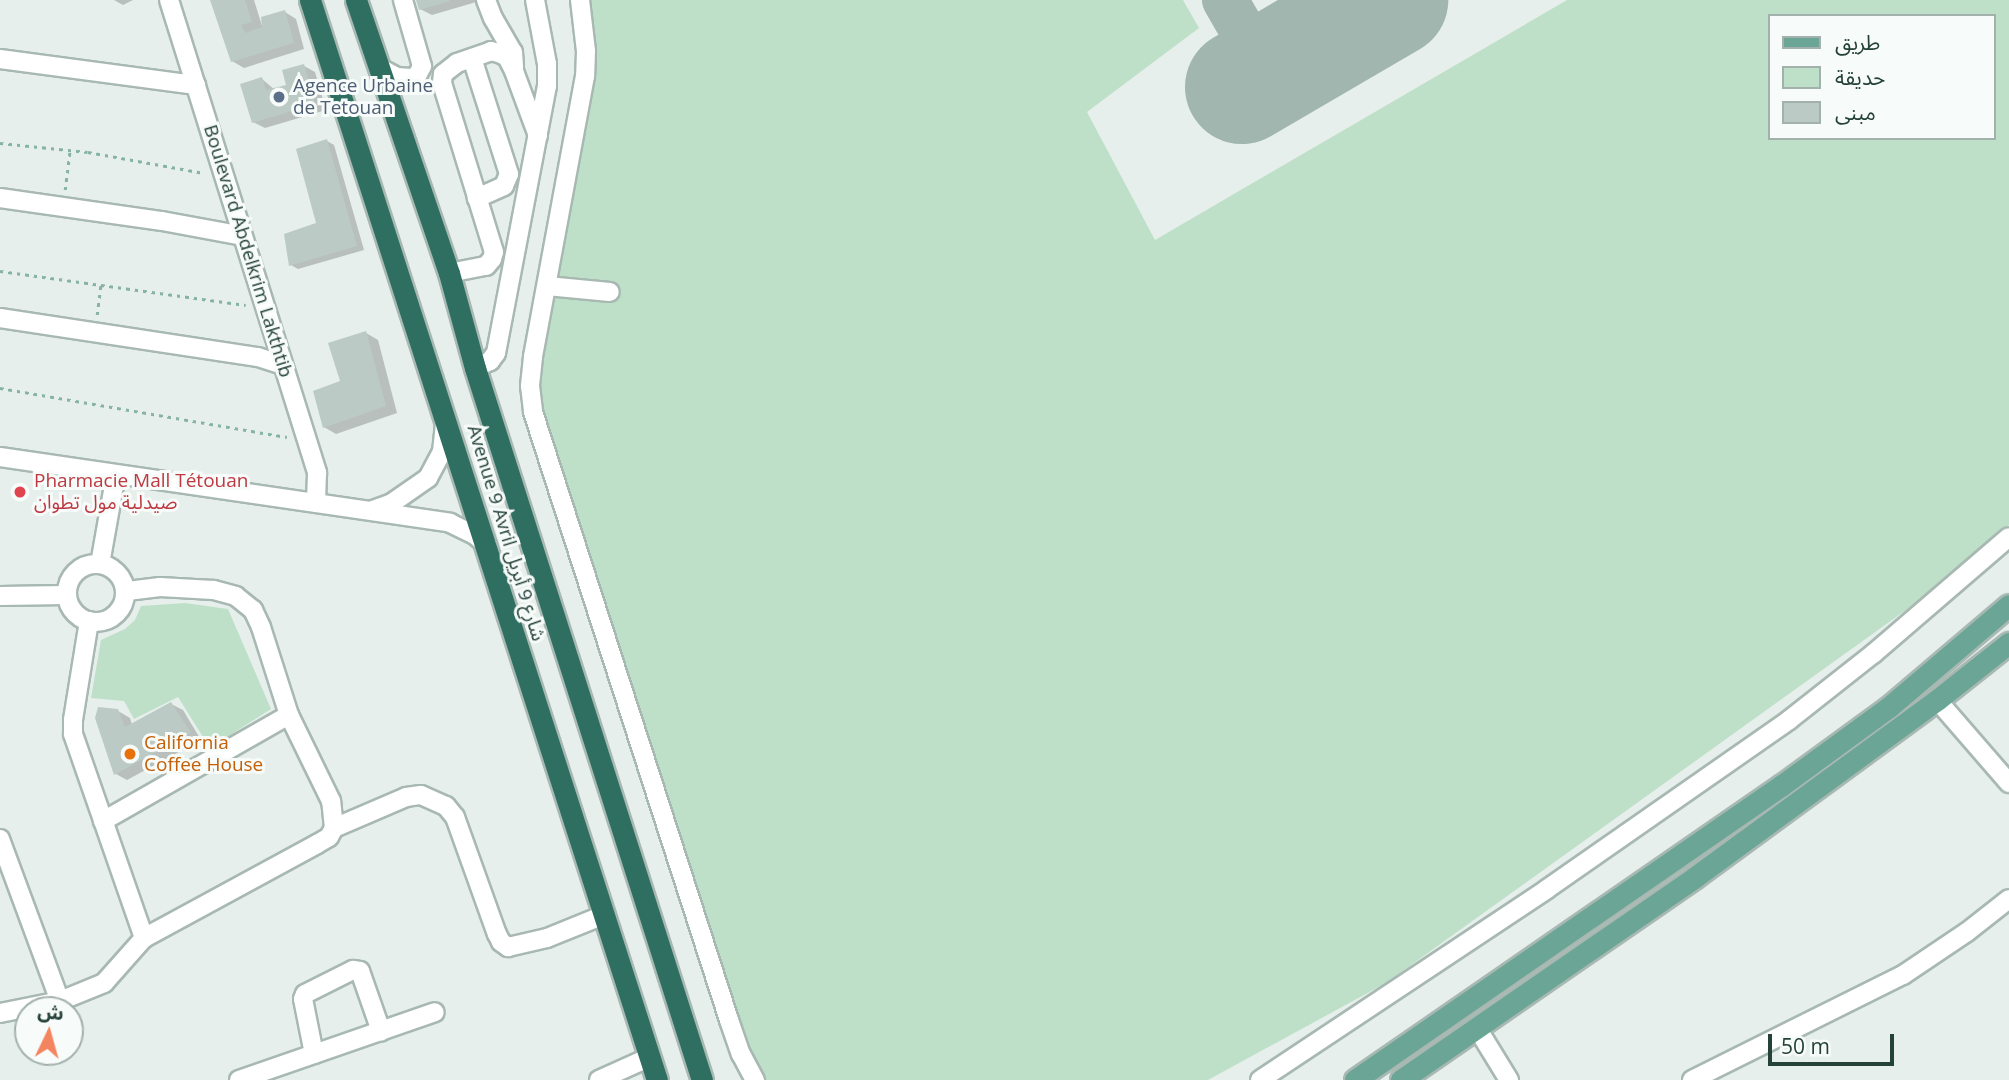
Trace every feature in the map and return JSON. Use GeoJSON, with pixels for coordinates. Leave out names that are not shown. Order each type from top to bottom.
{"type":"FeatureCollection","features":[{"type":"Feature","properties":{"kind":"highway","name":"Avenue 9 Avril شارع 9 أبريل"},"geometry":{"type":"LineString","coordinates":[[310,0],[657,1080]]}},
{"type":"Feature","properties":{"kind":"highway","name":"Avenue 9 Avril شارع 9 أبريل"},"geometry":{"type":"LineString","coordinates":[[356,0],[449,273],[475,368],[702,1080]]}},
{"type":"Feature","properties":{"kind":"main road"},"geometry":{"type":"LineString","coordinates":[[1354,1080],[1792,778],[1889,707],[2009,605]]}},
{"type":"Feature","properties":{"kind":"main road"},"geometry":{"type":"LineString","coordinates":[[1401,1080],[1695,877],[1937,700],[2009,643]]}},
{"type":"Feature","properties":{"kind":"street","name":"Boulevard Abdelkrim Lakthtib"},"geometry":{"type":"LineString","coordinates":[[169,0],[307,440],[318,478],[316,503]]}},
{"type":"Feature","properties":{"kind":"street"},"geometry":{"type":"LineString","coordinates":[[380,68],[397,76],[411,78],[417,76],[422,66],[403,0]]}},
{"type":"Feature","properties":{"kind":"street"},"geometry":{"type":"LineString","coordinates":[[486,0],[513,52],[514,71]]}},
{"type":"Feature","properties":{"kind":"street"},"geometry":{"type":"LineString","coordinates":[[475,368],[490,360],[496,353],[542,114],[547,64],[535,0]]}},
{"type":"Feature","properties":{"kind":"street"},"geometry":{"type":"LineString","coordinates":[[580,0],[586,51],[584,76],[533,358],[530,386],[533,412],[729,1020],[741,1054],[755,1080]]}},
{"type":"Feature","properties":{"kind":"street"},"geometry":{"type":"LineString","coordinates":[[449,273],[486,266],[492,259],[492,243],[442,83],[449,66],[491,51],[507,57],[538,136]]}},
{"type":"Feature","properties":{"kind":"street"},"geometry":{"type":"LineString","coordinates":[[472,58],[509,174],[504,186],[477,198]]}},
{"type":"Feature","properties":{"kind":"street"},"geometry":{"type":"LineString","coordinates":[[0,59],[196,85]]}},
{"type":"Feature","properties":{"kind":"street"},"geometry":{"type":"LineString","coordinates":[[0,198],[243,236]]}},
{"type":"Feature","properties":{"kind":"street"},"geometry":{"type":"LineString","coordinates":[[547,286],[610,292]]}},
{"type":"Feature","properties":{"kind":"street"},"geometry":{"type":"LineString","coordinates":[[0,318],[258,357],[283,365]]}},
{"type":"Feature","properties":{"kind":"street"},"geometry":{"type":"LineString","coordinates":[[368,511],[391,503],[428,478],[442,452],[446,417]]}},
{"type":"Feature","properties":{"kind":"street"},"geometry":{"type":"LineString","coordinates":[[0,457],[450,523],[475,535],[487,545]]}},
{"type":"Feature","properties":{"kind":"street"},"geometry":{"type":"LineString","coordinates":[[100,564],[116,474]]}},
{"type":"Feature","properties":{"kind":"street"},"geometry":{"type":"LineString","coordinates":[[1260,1080],[1325,1040],[1441,958],[1547,889],[1788,720],[1874,654],[2009,537]]}},
{"type":"Feature","properties":{"kind":"street"},"geometry":{"type":"LineString","coordinates":[[100,564],[119,575],[125,591],[122,606],[112,618],[89,621],[74,612],[66,595],[71,577],[78,570],[100,564]]}},
{"type":"Feature","properties":{"kind":"street"},"geometry":{"type":"LineString","coordinates":[[125,591],[190,588],[221,592],[243,600],[253,610],[289,715],[331,801],[334,828]]}},
{"type":"Feature","properties":{"kind":"street"},"geometry":{"type":"LineString","coordinates":[[0,596],[66,595]]}},
{"type":"Feature","properties":{"kind":"street"},"geometry":{"type":"LineString","coordinates":[[89,621],[73,734],[144,938]]}},
{"type":"Feature","properties":{"kind":"street"},"geometry":{"type":"LineString","coordinates":[[1937,700],[2009,783]]}},
{"type":"Feature","properties":{"kind":"street"},"geometry":{"type":"LineString","coordinates":[[103,821],[289,715]]}},
{"type":"Feature","properties":{"kind":"street"},"geometry":{"type":"LineString","coordinates":[[72,996],[104,983],[144,938],[297,856],[328,837],[334,828],[406,797],[421,795],[446,806],[455,817],[497,934],[501,942],[508,947],[547,938],[604,915]]}},
{"type":"Feature","properties":{"kind":"street"},"geometry":{"type":"LineString","coordinates":[[0,839],[58,996]]}},
{"type":"Feature","properties":{"kind":"street"},"geometry":{"type":"LineString","coordinates":[[1692,1080],[1903,975],[1967,932],[2009,899]]}},
{"type":"Feature","properties":{"kind":"street"},"geometry":{"type":"LineString","coordinates":[[314,1054],[303,999],[305,994],[353,970],[360,971],[381,1031]]}},
{"type":"Feature","properties":{"kind":"street"},"geometry":{"type":"LineString","coordinates":[[239,1080],[435,1012]]}},
{"type":"Feature","properties":{"kind":"street"},"geometry":{"type":"LineString","coordinates":[[1477,1028],[1509,1080]]}},
{"type":"Feature","properties":{"kind":"street"},"geometry":{"type":"LineString","coordinates":[[600,1080],[650,1058]]}},
{"type":"Feature","properties":{"kind":"path"},"geometry":{"type":"LineString","coordinates":[[0,143],[71,150],[224,176]]}},
{"type":"Feature","properties":{"kind":"path"},"geometry":{"type":"LineString","coordinates":[[62,207],[71,150]]}},
{"type":"Feature","properties":{"kind":"path"},"geometry":{"type":"LineString","coordinates":[[0,271],[102,283],[265,308]]}},
{"type":"Feature","properties":{"kind":"path"},"geometry":{"type":"LineString","coordinates":[[95,332],[102,283]]}},
{"type":"Feature","properties":{"kind":"path"},"geometry":{"type":"LineString","coordinates":[[0,388],[307,440]]}},
{"type":"Feature","properties":{"kind":"green space"},"geometry":{"type":"Polygon","coordinates":[[[579,0],[1183,0],[1199,28],[1087,112],[1155,240],[1567,0],[2009,0],[2009,525],[1938,587],[1386,983],[1208,1080],[762,1080],[521,401],[593,65],[579,0]]]}},
{"type":"Feature","properties":{"kind":"green space"},"geometry":{"type":"Polygon","coordinates":[[[185,603],[228,609],[271,709],[210,748],[178,697],[134,719],[124,701],[91,698],[101,640],[125,629],[135,620],[141,606],[185,603]]]}},
{"type":"Feature","properties":{"kind":"building"},"geometry":{"type":"Polygon","coordinates":[[[210,0],[245,0],[252,22],[241,25],[245,33],[262,27],[261,17],[285,10],[294,43],[231,62],[210,0]]]}},
{"type":"Feature","properties":{"kind":"building"},"geometry":{"type":"Polygon","coordinates":[[[416,0],[449,0],[450,1],[419,10],[416,0]]]}},
{"type":"Feature","properties":{"kind":"building","name":"Agence Urbaine de Tetouan"},"geometry":{"type":"Polygon","coordinates":[[[304,64],[315,104],[252,123],[240,84],[262,77],[266,90],[286,85],[282,70],[304,64]]]}},
{"type":"Feature","properties":{"kind":"building"},"geometry":{"type":"Polygon","coordinates":[[[327,139],[357,246],[289,266],[284,234],[316,223],[296,149],[327,139]]]}},
{"type":"Feature","properties":{"kind":"building"},"geometry":{"type":"Polygon","coordinates":[[[366,331],[386,406],[323,428],[313,391],[340,381],[328,343],[366,331]]]}},
{"type":"Feature","properties":{"kind":"building","name":"California Coffee House"},"geometry":{"type":"Polygon","coordinates":[[[171,702],[191,733],[114,775],[95,718],[98,707],[118,709],[125,727],[171,702]]]}},
{"type":"Feature","properties":{"kind":"taxiway"},"geometry":{"type":"LineString","coordinates":[[1225,0],[1267,73]]}},
{"type":"Feature","properties":{"kind":"runway"},"geometry":{"type":"LineString","coordinates":[[1242,87],[1391,0]]}},
{"type":"Feature","properties":{"kind":"place","name":"Agence Urbaine de Tetouan"},"geometry":{"type":"Point","coordinates":[279,97]}},
{"type":"Feature","properties":{"kind":"place","name":"Pharmacie Mall Tétouan صيدلية مول تطوان"},"geometry":{"type":"Point","coordinates":[20,492]}},
{"type":"Feature","properties":{"kind":"place","name":"California Coffee House"},"geometry":{"type":"Point","coordinates":[130,754]}}]}
